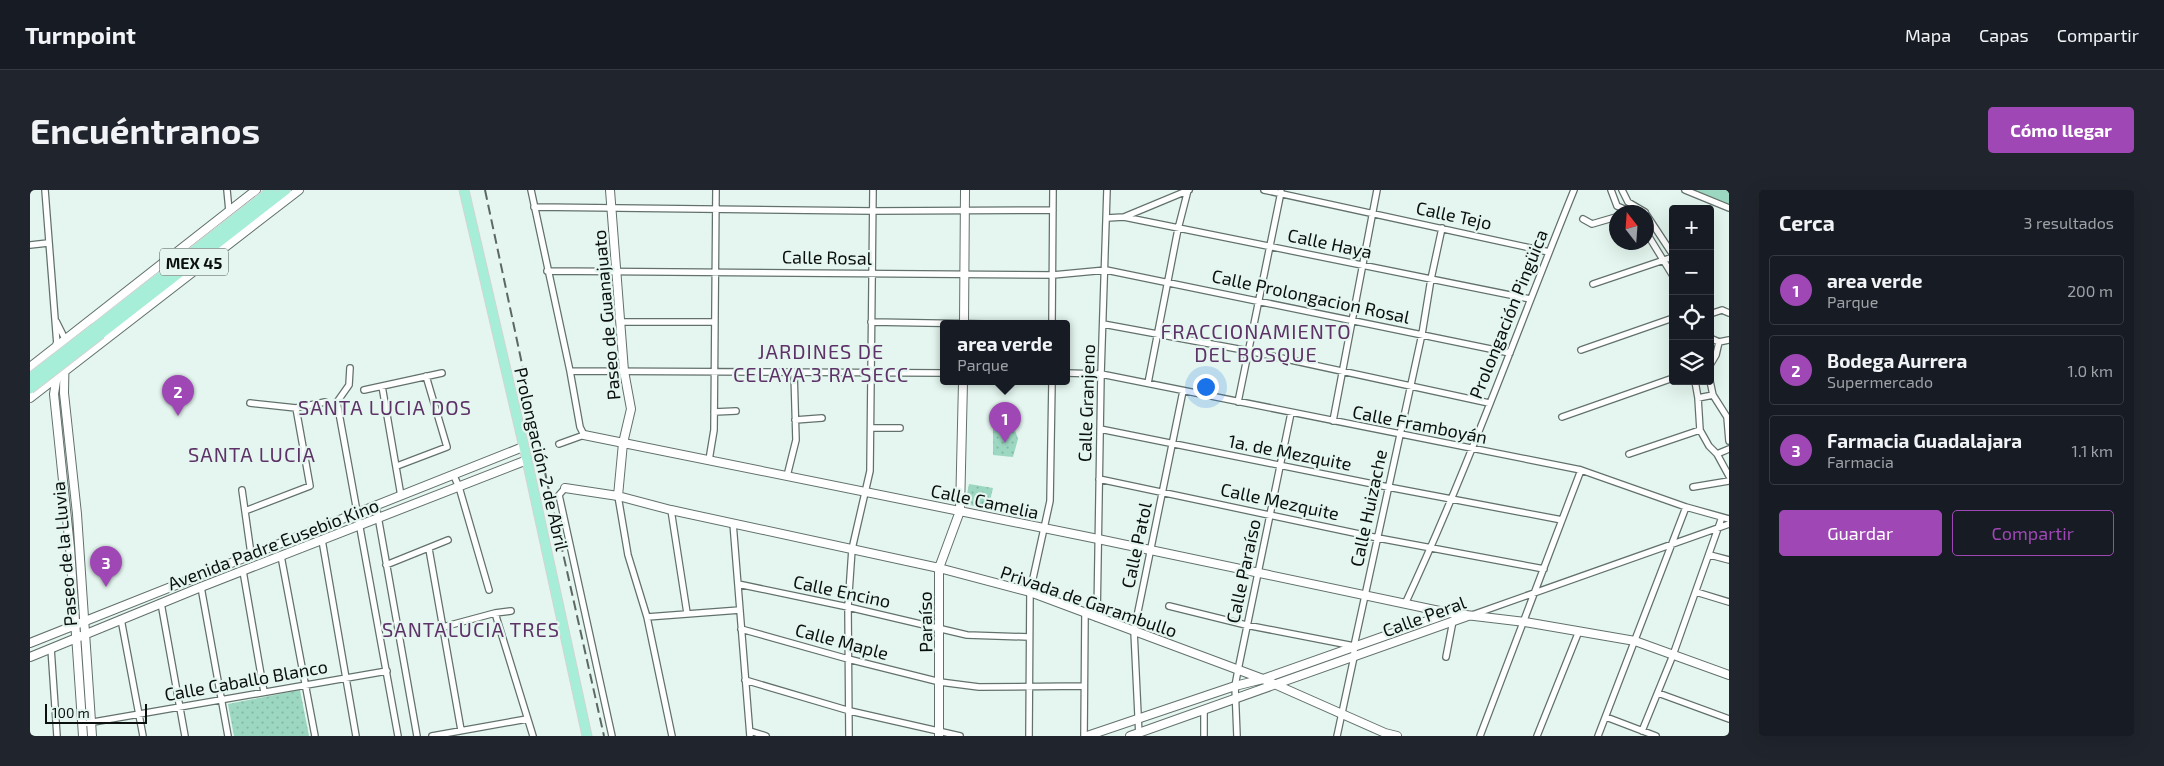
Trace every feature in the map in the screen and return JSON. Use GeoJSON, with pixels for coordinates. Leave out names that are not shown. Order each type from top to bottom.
{"type":"FeatureCollection","features":[{"type":"Feature","properties":{"kind":"main road"},"geometry":{"type":"LineString","coordinates":[[43,387],[41,374],[30,368],[83,324],[256,190]]}},
{"type":"Feature","properties":{"kind":"main road","name":"MEX 45"},"geometry":{"type":"LineString","coordinates":[[30,389],[98,330],[272,190]]}},
{"type":"Feature","properties":{"kind":"main road","name":"MEX 45"},"geometry":{"type":"LineString","coordinates":[[30,378],[98,330],[286,190]]}},
{"type":"Feature","properties":{"kind":"main road"},"geometry":{"type":"LineString","coordinates":[[30,398],[299,190]]}},
{"type":"Feature","properties":{"kind":"main road","name":"Prolongación 2 de Abril"},"geometry":{"type":"LineString","coordinates":[[464,190],[527,460],[587,736]]}},
{"type":"Feature","properties":{"kind":"main road","name":"Paseo de Guanajuato"},"geometry":{"type":"LineString","coordinates":[[610,190],[624,371],[631,410],[622,443],[618,496]]}},
{"type":"Feature","properties":{"kind":"main road"},"geometry":{"type":"LineString","coordinates":[[964,320],[965,190]]}},
{"type":"Feature","properties":{"kind":"main road"},"geometry":{"type":"LineString","coordinates":[[83,324],[81,331],[82,341],[87,346],[96,347]]}},
{"type":"Feature","properties":{"kind":"main road","name":"Paseo de la Lluvia"},"geometry":{"type":"LineString","coordinates":[[64,339],[64,393],[77,514],[92,736]]}},
{"type":"Feature","properties":{"kind":"main road","name":"Paseo de la Lluvia"},"geometry":{"type":"LineString","coordinates":[[57,345],[58,375],[54,394],[70,548],[83,736]]}},
{"type":"Feature","properties":{"kind":"main road","name":"Paraíso"},"geometry":{"type":"LineString","coordinates":[[939,734],[939,568],[960,511],[963,385]]}},
{"type":"Feature","properties":{"kind":"main road","name":"Calle Camelia"},"geometry":{"type":"LineString","coordinates":[[584,435],[1098,539],[1449,613],[1525,622],[1635,641],[1729,675]]}},
{"type":"Feature","properties":{"kind":"main road","name":"Avenida Padre Eusebio Kino"},"geometry":{"type":"LineString","coordinates":[[30,643],[523,447]]}},
{"type":"Feature","properties":{"kind":"main road","name":"Avenida Padre Eusebio Kino"},"geometry":{"type":"LineString","coordinates":[[30,657],[201,587],[527,460]]}},
{"type":"Feature","properties":{"kind":"main road","name":"Privada de Garambullo"},"geometry":{"type":"LineString","coordinates":[[565,488],[618,496],[671,510],[939,568],[1030,592],[1238,670],[1386,734],[1397,736]]}},
{"type":"Feature","properties":{"kind":"main road","name":"Calle Peral"},"geometry":{"type":"LineString","coordinates":[[1086,736],[1235,686],[1263,680],[1449,613]]}},
{"type":"Feature","properties":{"kind":"main road","name":"Calle Peral"},"geometry":{"type":"LineString","coordinates":[[1130,736],[1276,686],[1470,615]]}},
{"type":"Feature","properties":{"kind":"street"},"geometry":{"type":"LineString","coordinates":[[45,190],[57,345]]}},
{"type":"Feature","properties":{"kind":"street"},"geometry":{"type":"LineString","coordinates":[[227,190],[229,211]]}},
{"type":"Feature","properties":{"kind":"street"},"geometry":{"type":"LineString","coordinates":[[531,190],[570,370],[580,428],[584,435],[559,444]]}},
{"type":"Feature","properties":{"kind":"street"},"geometry":{"type":"LineString","coordinates":[[708,460],[714,430],[716,190]]}},
{"type":"Feature","properties":{"kind":"street"},"geometry":{"type":"LineString","coordinates":[[849,736],[848,607],[852,549],[870,471],[873,190]]}},
{"type":"Feature","properties":{"kind":"street"},"geometry":{"type":"LineString","coordinates":[[1052,320],[1053,190]]}},
{"type":"Feature","properties":{"kind":"street","name":"Calle Granjeno"},"geometry":{"type":"LineString","coordinates":[[1098,618],[1101,374],[1106,270],[1107,190]]}},
{"type":"Feature","properties":{"kind":"street"},"geometry":{"type":"LineString","coordinates":[[1107,218],[1124,217],[1188,190]]}},
{"type":"Feature","properties":{"kind":"street"},"geometry":{"type":"LineString","coordinates":[[1148,383],[1167,282],[1188,190]]}},
{"type":"Feature","properties":{"kind":"street","name":"Calle Tejo"},"geometry":{"type":"LineString","coordinates":[[1264,190],[1281,192],[1372,214],[1549,252]]}},
{"type":"Feature","properties":{"kind":"street"},"geometry":{"type":"LineString","coordinates":[[1333,421],[1377,190]]}},
{"type":"Feature","properties":{"kind":"street","name":"Prolongación Pingüica"},"geometry":{"type":"LineString","coordinates":[[1405,604],[1431,548],[1472,450],[1574,190]]}},
{"type":"Feature","properties":{"kind":"street"},"geometry":{"type":"LineString","coordinates":[[1611,190],[1617,205]]}},
{"type":"Feature","properties":{"kind":"street"},"geometry":{"type":"LineString","coordinates":[[1622,190],[1628,202],[1633,205]]}},
{"type":"Feature","properties":{"kind":"street"},"geometry":{"type":"LineString","coordinates":[[1685,190],[1729,208]]}},
{"type":"Feature","properties":{"kind":"street"},"geometry":{"type":"LineString","coordinates":[[1238,402],[1281,192]]}},
{"type":"Feature","properties":{"kind":"street"},"geometry":{"type":"LineString","coordinates":[[1620,205],[1628,202]]}},
{"type":"Feature","properties":{"kind":"street"},"geometry":{"type":"LineString","coordinates":[[534,207],[873,211],[1053,210]]}},
{"type":"Feature","properties":{"kind":"street","name":"Calle Haya"},"geometry":{"type":"LineString","coordinates":[[1124,217],[1530,299]]}},
{"type":"Feature","properties":{"kind":"street"},"geometry":{"type":"LineString","coordinates":[[1583,219],[1592,224],[1609,219]]}},
{"type":"Feature","properties":{"kind":"street"},"geometry":{"type":"LineString","coordinates":[[1654,227],[1669,250]]}},
{"type":"Feature","properties":{"kind":"street","name":"Calle Huizache"},"geometry":{"type":"LineString","coordinates":[[1337,736],[1354,657],[1354,646],[1409,386],[1422,334],[1442,228]]}},
{"type":"Feature","properties":{"kind":"street"},"geometry":{"type":"LineString","coordinates":[[30,245],[48,243]]}},
{"type":"Feature","properties":{"kind":"street"},"geometry":{"type":"LineString","coordinates":[[1654,245],[1669,269]]}},
{"type":"Feature","properties":{"kind":"street"},"geometry":{"type":"LineString","coordinates":[[1594,284],[1669,258]]}},
{"type":"Feature","properties":{"kind":"street","name":"Calle Rosal"},"geometry":{"type":"LineString","coordinates":[[548,271],[1053,275],[1106,270]]}},
{"type":"Feature","properties":{"kind":"street","name":"Calle Prolongacion Rosal"},"geometry":{"type":"LineString","coordinates":[[1106,270],[1260,300],[1510,353]]}},
{"type":"Feature","properties":{"kind":"street"},"geometry":{"type":"LineString","coordinates":[[1714,312],[1722,310],[1729,313]]}},
{"type":"Feature","properties":{"kind":"street"},"geometry":{"type":"LineString","coordinates":[[54,316],[64,339]]}},
{"type":"Feature","properties":{"kind":"street"},"geometry":{"type":"LineString","coordinates":[[1581,350],[1669,319]]}},
{"type":"Feature","properties":{"kind":"street"},"geometry":{"type":"LineString","coordinates":[[620,322],[715,322]]}},
{"type":"Feature","properties":{"kind":"street"},"geometry":{"type":"LineString","coordinates":[[871,322],[940,323]]}},
{"type":"Feature","properties":{"kind":"street"},"geometry":{"type":"LineString","coordinates":[[1104,324],[1249,351],[1489,403]]}},
{"type":"Feature","properties":{"kind":"street"},"geometry":{"type":"LineString","coordinates":[[1714,340],[1719,342],[1729,340]]}},
{"type":"Feature","properties":{"kind":"street"},"geometry":{"type":"LineString","coordinates":[[1714,358],[1719,342]]}},
{"type":"Feature","properties":{"kind":"street"},"geometry":{"type":"LineString","coordinates":[[350,368],[349,385],[337,402],[398,736]]}},
{"type":"Feature","properties":{"kind":"street"},"geometry":{"type":"LineString","coordinates":[[570,370],[940,373]]}},
{"type":"Feature","properties":{"kind":"street"},"geometry":{"type":"LineString","coordinates":[[787,476],[796,440],[794,372]]}},
{"type":"Feature","properties":{"kind":"street"},"geometry":{"type":"LineString","coordinates":[[364,390],[442,373]]}},
{"type":"Feature","properties":{"kind":"street","name":"Calle Framboyán"},"geometry":{"type":"LineString","coordinates":[[1070,373],[1101,374],[1472,450],[1581,470],[1729,519]]}},
{"type":"Feature","properties":{"kind":"street"},"geometry":{"type":"LineString","coordinates":[[397,466],[447,447],[426,376]]}},
{"type":"Feature","properties":{"kind":"street"},"geometry":{"type":"LineString","coordinates":[[1562,417],[1669,379]]}},
{"type":"Feature","properties":{"kind":"street"},"geometry":{"type":"LineString","coordinates":[[1030,736],[1028,686],[1030,592],[1050,501],[1052,385]]}},
{"type":"Feature","properties":{"kind":"street"},"geometry":{"type":"LineString","coordinates":[[1696,385],[1700,430],[1709,446],[1717,454],[1729,476]]}},
{"type":"Feature","properties":{"kind":"street"},"geometry":{"type":"LineString","coordinates":[[1711,385],[1713,395],[1726,417],[1729,441]]}},
{"type":"Feature","properties":{"kind":"street"},"geometry":{"type":"LineString","coordinates":[[382,386],[401,496]]}},
{"type":"Feature","properties":{"kind":"street","name":"Calle Patol"},"geometry":{"type":"LineString","coordinates":[[1139,734],[1134,631],[1183,391]]}},
{"type":"Feature","properties":{"kind":"street"},"geometry":{"type":"LineString","coordinates":[[1698,398],[1713,395]]}},
{"type":"Feature","properties":{"kind":"street"},"geometry":{"type":"LineString","coordinates":[[250,403],[296,408],[326,402]]}},
{"type":"Feature","properties":{"kind":"street"},"geometry":{"type":"LineString","coordinates":[[246,511],[310,486],[296,408]]}},
{"type":"Feature","properties":{"kind":"street"},"geometry":{"type":"LineString","coordinates":[[714,412],[736,411]]}},
{"type":"Feature","properties":{"kind":"street","name":"Calle Paraíso"},"geometry":{"type":"LineString","coordinates":[[1237,736],[1235,686],[1257,572],[1292,413]]}},
{"type":"Feature","properties":{"kind":"street"},"geometry":{"type":"LineString","coordinates":[[795,420],[822,418]]}},
{"type":"Feature","properties":{"kind":"street"},"geometry":{"type":"LineString","coordinates":[[871,428],[900,428]]}},
{"type":"Feature","properties":{"kind":"street","name":"1a. de Mezquite"},"geometry":{"type":"LineString","coordinates":[[1100,429],[1562,520]]}},
{"type":"Feature","properties":{"kind":"street"},"geometry":{"type":"LineString","coordinates":[[1629,454],[1700,430]]}},
{"type":"Feature","properties":{"kind":"street"},"geometry":{"type":"LineString","coordinates":[[1717,454],[1729,449]]}},
{"type":"Feature","properties":{"kind":"street"},"geometry":{"type":"LineString","coordinates":[[1480,736],[1525,622],[1533,593],[1544,569],[1581,470]]}},
{"type":"Feature","properties":{"kind":"street"},"geometry":{"type":"LineString","coordinates":[[454,476],[459,487],[489,590]]}},
{"type":"Feature","properties":{"kind":"street","name":"Calle Mezquite"},"geometry":{"type":"LineString","coordinates":[[1099,479],[1378,538],[1544,569]]}},
{"type":"Feature","properties":{"kind":"street"},"geometry":{"type":"LineString","coordinates":[[1693,487],[1729,481]]}},
{"type":"Feature","properties":{"kind":"street"},"geometry":{"type":"LineString","coordinates":[[565,488],[559,495],[612,736]]}},
{"type":"Feature","properties":{"kind":"street"},"geometry":{"type":"LineString","coordinates":[[242,490],[252,554]]}},
{"type":"Feature","properties":{"kind":"street"},"geometry":{"type":"LineString","coordinates":[[618,496],[628,555],[647,617],[672,736]]}},
{"type":"Feature","properties":{"kind":"street"},"geometry":{"type":"LineString","coordinates":[[376,506],[417,736]]}},
{"type":"Feature","properties":{"kind":"street"},"geometry":{"type":"LineString","coordinates":[[1598,736],[1686,506]]}},
{"type":"Feature","properties":{"kind":"street"},"geometry":{"type":"LineString","coordinates":[[671,510],[686,613]]}},
{"type":"Feature","properties":{"kind":"street"},"geometry":{"type":"LineString","coordinates":[[1642,731],[1673,655],[1720,528],[1722,517]]}},
{"type":"Feature","properties":{"kind":"street"},"geometry":{"type":"LineString","coordinates":[[734,524],[750,733],[766,736]]}},
{"type":"Feature","properties":{"kind":"street","name":"Calle Peral"},"geometry":{"type":"LineString","coordinates":[[1470,615],[1729,524]]}},
{"type":"Feature","properties":{"kind":"street"},"geometry":{"type":"LineString","coordinates":[[322,540],[356,736]]}},
{"type":"Feature","properties":{"kind":"street"},"geometry":{"type":"LineString","coordinates":[[386,565],[448,540]]}},
{"type":"Feature","properties":{"kind":"street"},"geometry":{"type":"LineString","coordinates":[[428,549],[461,730]]}},
{"type":"Feature","properties":{"kind":"street"},"geometry":{"type":"LineString","coordinates":[[1710,555],[1729,560]]}},
{"type":"Feature","properties":{"kind":"street"},"geometry":{"type":"LineString","coordinates":[[281,556],[315,736]]}},
{"type":"Feature","properties":{"kind":"street"},"geometry":{"type":"LineString","coordinates":[[243,571],[264,692]]}},
{"type":"Feature","properties":{"kind":"street","name":"Calle Encino"},"geometry":{"type":"LineString","coordinates":[[738,584],[967,635],[1029,637]]}},
{"type":"Feature","properties":{"kind":"street"},"geometry":{"type":"LineString","coordinates":[[201,587],[228,736]]}},
{"type":"Feature","properties":{"kind":"street"},"geometry":{"type":"LineString","coordinates":[[1696,592],[1729,602]]}},
{"type":"Feature","properties":{"kind":"street"},"geometry":{"type":"LineString","coordinates":[[161,603],[185,736]]}},
{"type":"Feature","properties":{"kind":"street"},"geometry":{"type":"LineString","coordinates":[[1169,606],[1246,625],[1354,646]]}},
{"type":"Feature","properties":{"kind":"street"},"geometry":{"type":"LineString","coordinates":[[647,617],[740,610]]}},
{"type":"Feature","properties":{"kind":"street"},"geometry":{"type":"LineString","coordinates":[[443,627],[495,612],[511,611]]}},
{"type":"Feature","properties":{"kind":"street"},"geometry":{"type":"LineString","coordinates":[[495,612],[533,736]]}},
{"type":"Feature","properties":{"kind":"street"},"geometry":{"type":"LineString","coordinates":[[1084,613],[1086,736]]}},
{"type":"Feature","properties":{"kind":"street"},"geometry":{"type":"LineString","coordinates":[[121,619],[143,736]]}},
{"type":"Feature","properties":{"kind":"street"},"geometry":{"type":"LineString","coordinates":[[1446,658],[1453,621]]}},
{"type":"Feature","properties":{"kind":"street","name":"Calle Maple"},"geometry":{"type":"LineString","coordinates":[[741,629],[940,682],[979,688],[1084,686]]}},
{"type":"Feature","properties":{"kind":"street"},"geometry":{"type":"LineString","coordinates":[[1537,736],[1579,631]]}},
{"type":"Feature","properties":{"kind":"street"},"geometry":{"type":"LineString","coordinates":[[51,648],[57,736]]}},
{"type":"Feature","properties":{"kind":"street","name":"Calle Caballo Blanco"},"geometry":{"type":"LineString","coordinates":[[82,724],[387,671]]}},
{"type":"Feature","properties":{"kind":"street"},"geometry":{"type":"LineString","coordinates":[[745,680],[850,711],[939,734],[960,736]]}},
{"type":"Feature","properties":{"kind":"street"},"geometry":{"type":"LineString","coordinates":[[1658,693],[1729,719]]}},
{"type":"Feature","properties":{"kind":"street"},"geometry":{"type":"LineString","coordinates":[[1204,710],[1204,736]]}},
{"type":"Feature","properties":{"kind":"street"},"geometry":{"type":"LineString","coordinates":[[1606,717],[1656,736]]}},
{"type":"Feature","properties":{"kind":"street"},"geometry":{"type":"LineString","coordinates":[[432,736],[527,719]]}},
{"type":"Feature","properties":{"kind":"green space"},"geometry":{"type":"Polygon","coordinates":[[[1685,190],[1729,190],[1729,208],[1685,190]]]}},
{"type":"Feature","properties":{"kind":"green space"},"geometry":{"type":"Polygon","coordinates":[[[993,427],[1014,427],[1018,439],[1013,457],[993,455],[993,427]]]}},
{"type":"Feature","properties":{"kind":"green space"},"geometry":{"type":"Polygon","coordinates":[[[969,484],[993,488],[988,509],[965,504],[969,484]]]}},
{"type":"Feature","properties":{"kind":"green space"},"geometry":{"type":"Polygon","coordinates":[[[300,690],[309,736],[234,736],[228,704],[300,690]]]}},
{"type":"Feature","properties":{"kind":"railway"},"geometry":{"type":"LineString","coordinates":[[485,190],[549,491],[604,736]]}},
{"type":"Feature","properties":{"kind":"place","name":"Bodega Aurrera"},"geometry":{"type":"Point","coordinates":[178,416]}},
{"type":"Feature","properties":{"kind":"place","name":"area verde"},"geometry":{"type":"Point","coordinates":[1005,443]}},
{"type":"Feature","properties":{"kind":"place","name":"Farmacia Guadalajara"},"geometry":{"type":"Point","coordinates":[106,587]}},
{"type":"Feature","properties":{"kind":"district","name":"FRACCIONAMIENTO DEL BOSQUE"},"geometry":{"type":"Point","coordinates":[1256,342]}},
{"type":"Feature","properties":{"kind":"district","name":"JARDINES DE CELAYA 3 RA SECC"},"geometry":{"type":"Point","coordinates":[821,362]}},
{"type":"Feature","properties":{"kind":"district","name":"SANTA LUCIA DOS"},"geometry":{"type":"Point","coordinates":[385,407]}},
{"type":"Feature","properties":{"kind":"district","name":"SANTA LUCIA"},"geometry":{"type":"Point","coordinates":[252,454]}},
{"type":"Feature","properties":{"kind":"district","name":"SANTALUCIA TRES"},"geometry":{"type":"Point","coordinates":[471,629]}}]}
